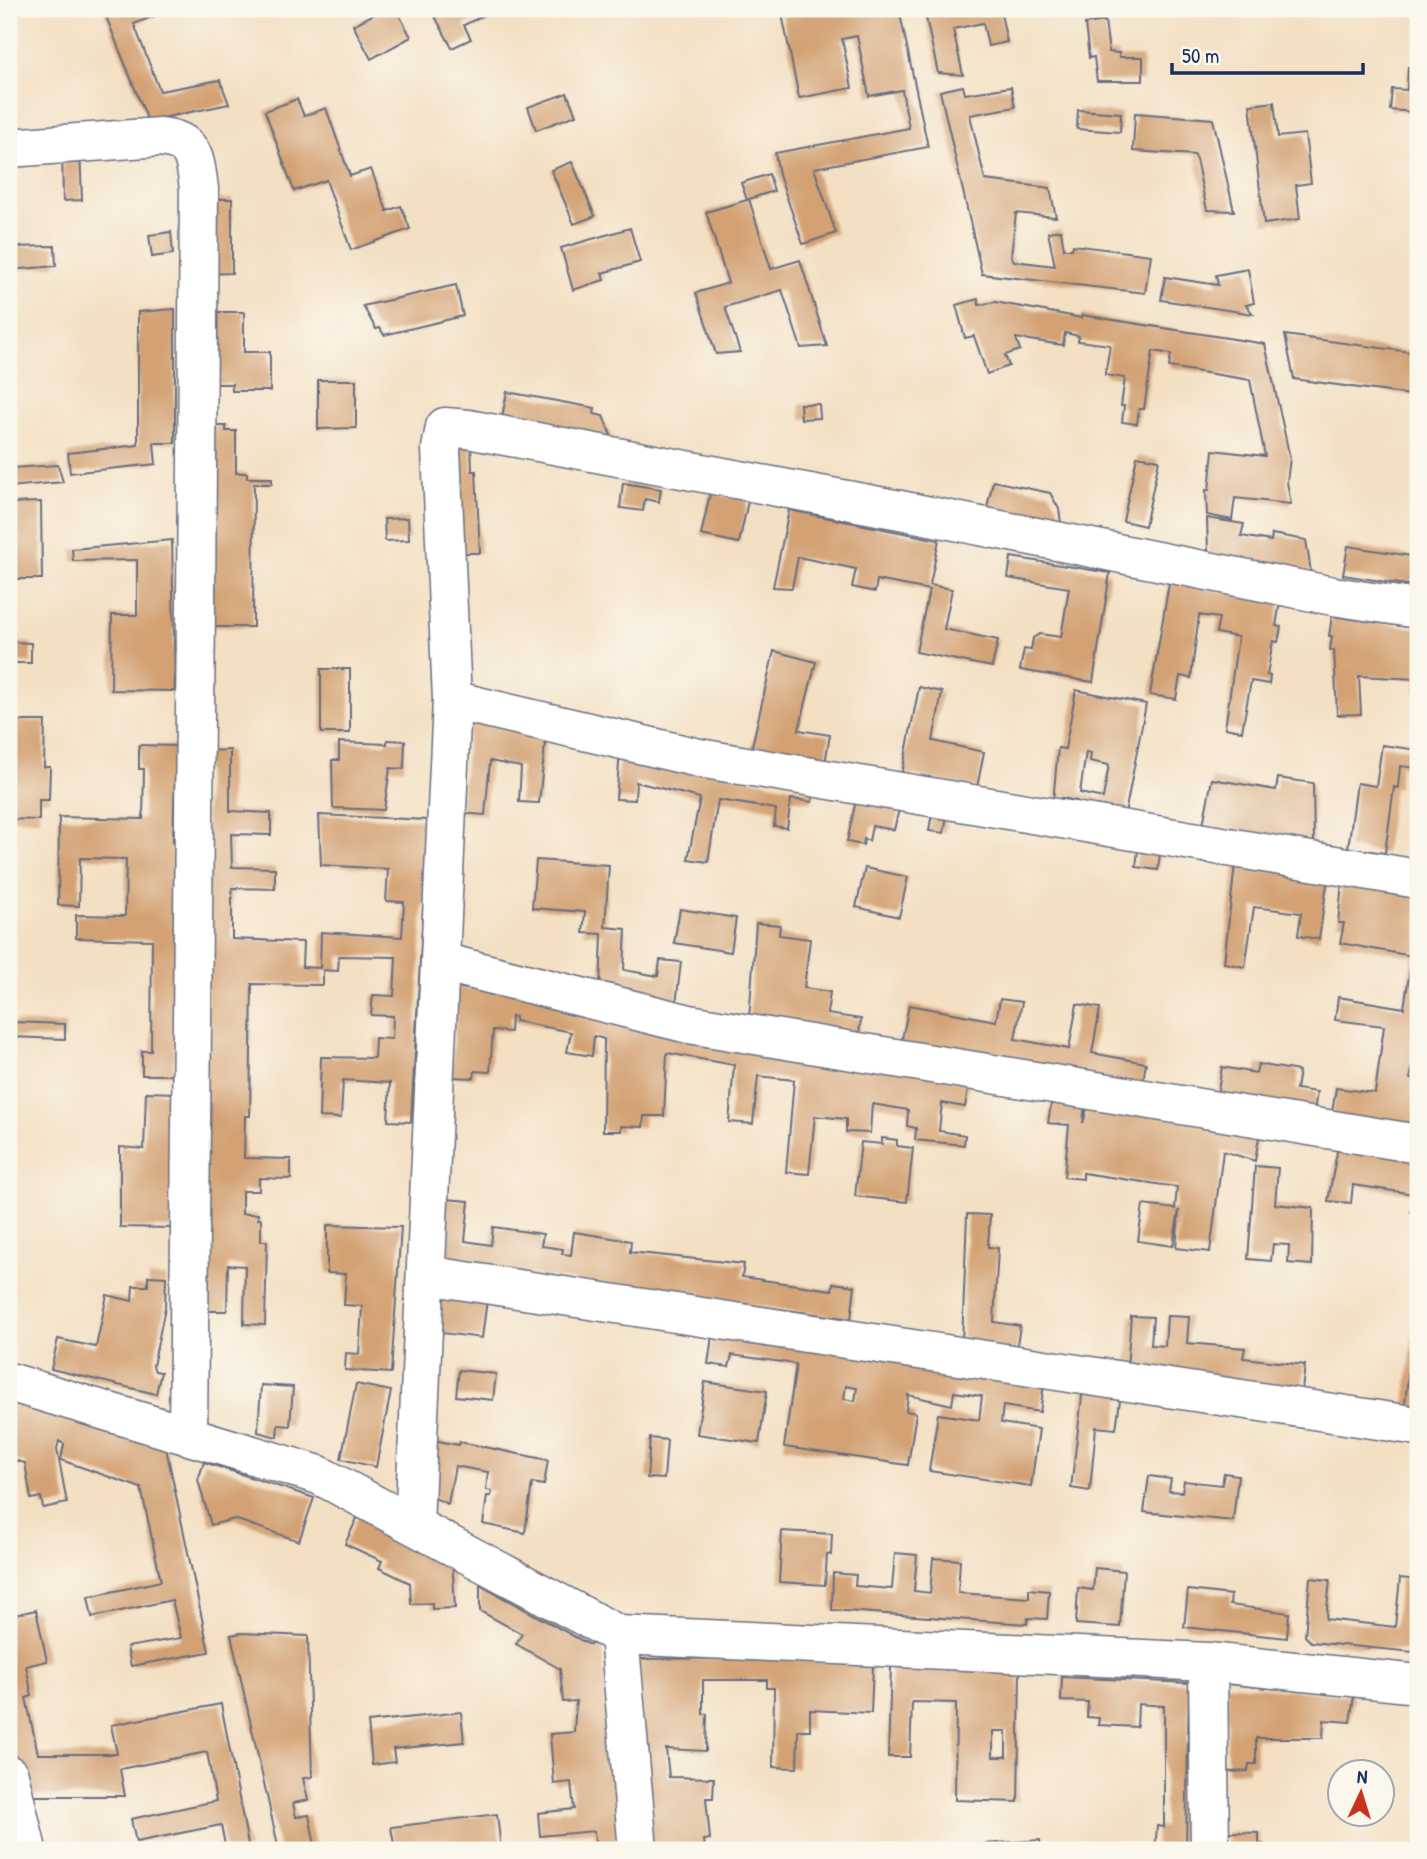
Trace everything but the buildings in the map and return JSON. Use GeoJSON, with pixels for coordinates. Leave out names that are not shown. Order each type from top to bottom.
{"type":"FeatureCollection","features":[{"type":"Feature","properties":{"kind":"street"},"geometry":{"type":"LineString","coordinates":[[9,148],[177,138],[186,145],[195,160],[199,189],[194,544],[194,1067],[188,1434]]}},
{"type":"Feature","properties":{"kind":"street"},"geometry":{"type":"LineString","coordinates":[[414,1525],[452,700],[441,449],[445,427],[452,426],[900,510],[1333,596],[1418,609]]}},
{"type":"Feature","properties":{"kind":"street"},"geometry":{"type":"LineString","coordinates":[[452,700],[699,758],[1418,879]]}},
{"type":"Feature","properties":{"kind":"street"},"geometry":{"type":"LineString","coordinates":[[441,962],[689,1024],[1418,1144]]}},
{"type":"Feature","properties":{"kind":"street"},"geometry":{"type":"LineString","coordinates":[[426,1275],[1418,1426]]}},
{"type":"Feature","properties":{"kind":"street"},"geometry":{"type":"LineString","coordinates":[[9,1382],[319,1475],[619,1635],[1208,1662],[1418,1684]]}},
{"type":"Feature","properties":{"kind":"street"},"geometry":{"type":"LineString","coordinates":[[619,1635],[638,1850]]}},
{"type":"Feature","properties":{"kind":"street"},"geometry":{"type":"LineString","coordinates":[[1208,1662],[1210,1850]]}},
{"type":"Feature","properties":{"kind":"street"},"geometry":{"type":"LineString","coordinates":[[9,1774],[27,1850]]}}]}
